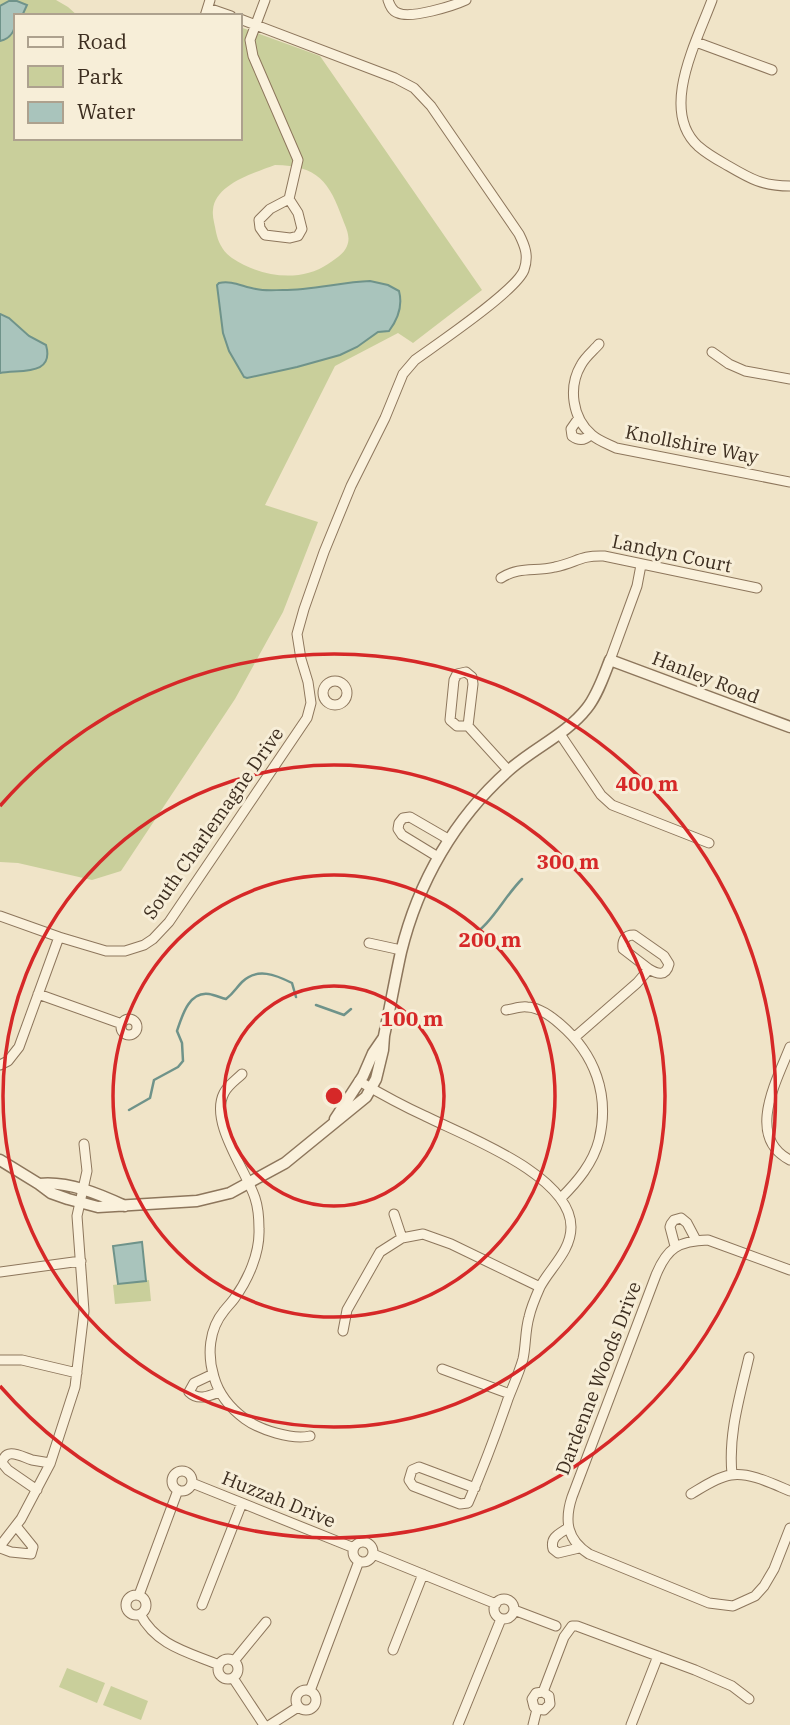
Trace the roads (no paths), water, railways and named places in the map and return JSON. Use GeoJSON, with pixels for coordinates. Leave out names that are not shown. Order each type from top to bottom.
{"type":"FeatureCollection","features":[{"type":"Feature","properties":{"kind":"street"},"geometry":{"type":"LineString","coordinates":[[265,0],[250,40],[253,56],[298,160],[289,199],[298,214],[302,229],[298,236],[290,238],[265,235],[259,220],[270,209],[289,199]]}},
{"type":"Feature","properties":{"kind":"street"},"geometry":{"type":"LineString","coordinates":[[388,0],[392,9],[401,14],[447,8],[466,0]]}},
{"type":"Feature","properties":{"kind":"street"},"geometry":{"type":"LineString","coordinates":[[428,0],[437,9]]}},
{"type":"Feature","properties":{"kind":"street"},"geometry":{"type":"LineString","coordinates":[[712,0],[682,82],[680,110],[687,132],[697,145],[710,155],[760,184],[790,186]]}},
{"type":"Feature","properties":{"kind":"street"},"geometry":{"type":"LineString","coordinates":[[208,8],[225,14]]}},
{"type":"Feature","properties":{"kind":"street","name":"South Charlemagne Drive"},"geometry":{"type":"LineString","coordinates":[[0,916],[106,951],[124,951],[144,945],[153,939],[176,913],[307,718],[311,703],[297,634],[304,608],[338,515],[403,374],[415,360],[520,278],[524,269],[526,250],[519,234],[438,116],[414,88],[395,78],[242,20]]}},
{"type":"Feature","properties":{"kind":"street"},"geometry":{"type":"LineString","coordinates":[[696,42],[772,70]]}},
{"type":"Feature","properties":{"kind":"street","name":"Knollshire Way"},"geometry":{"type":"LineString","coordinates":[[600,344],[581,364],[575,383],[573,399],[578,419],[571,429],[572,436],[582,440],[590,435],[616,447],[790,482]]}},
{"type":"Feature","properties":{"kind":"street"},"geometry":{"type":"LineString","coordinates":[[712,352],[729,364],[745,370],[790,379]]}},
{"type":"Feature","properties":{"kind":"street"},"geometry":{"type":"LineString","coordinates":[[578,419],[590,435]]}},
{"type":"Feature","properties":{"kind":"street","name":"Landyn Court"},"geometry":{"type":"LineString","coordinates":[[501,578],[517,570],[556,567],[590,555],[757,588]]}},
{"type":"Feature","properties":{"kind":"street"},"geometry":{"type":"LineString","coordinates":[[0,1160],[51,1193],[98,1207],[197,1201],[230,1193],[285,1163],[366,1097],[376,1079],[383,1051],[401,950],[414,908],[438,857],[472,808],[508,770],[560,734],[589,705],[610,660],[637,586],[641,565]]}},
{"type":"Feature","properties":{"kind":"street","name":"Hanley Road"},"geometry":{"type":"LineString","coordinates":[[610,660],[790,727]]}},
{"type":"Feature","properties":{"kind":"street"},"geometry":{"type":"LineString","coordinates":[[468,726],[473,684],[472,677],[466,672],[457,674],[454,680],[450,720],[457,726],[468,726],[508,770]]}},
{"type":"Feature","properties":{"kind":"street"},"geometry":{"type":"LineString","coordinates":[[309,694],[323,694]]}},
{"type":"Feature","properties":{"kind":"street"},"geometry":{"type":"LineString","coordinates":[[560,734],[601,795],[612,806],[709,843]]}},
{"type":"Feature","properties":{"kind":"street"},"geometry":{"type":"LineString","coordinates":[[438,857],[402,835],[398,829],[399,823],[403,818],[410,817],[448,839]]}},
{"type":"Feature","properties":{"kind":"street"},"geometry":{"type":"LineString","coordinates":[[634,935],[667,960],[668,969],[664,973],[655,973],[649,969],[623,949],[625,937],[634,935]]}},
{"type":"Feature","properties":{"kind":"street"},"geometry":{"type":"LineString","coordinates":[[0,1065],[8,1061],[19,1047],[59,937]]}},
{"type":"Feature","properties":{"kind":"street"},"geometry":{"type":"LineString","coordinates":[[369,943],[401,950]]}},
{"type":"Feature","properties":{"kind":"street"},"geometry":{"type":"LineString","coordinates":[[575,1037],[637,983],[649,969]]}},
{"type":"Feature","properties":{"kind":"street"},"geometry":{"type":"LineString","coordinates":[[38,994],[122,1024]]}},
{"type":"Feature","properties":{"kind":"street"},"geometry":{"type":"LineString","coordinates":[[506,1010],[528,1006],[554,1018],[575,1037],[592,1064],[599,1082],[604,1112],[595,1152],[587,1167],[561,1198]]}},
{"type":"Feature","properties":{"kind":"street"},"geometry":{"type":"LineString","coordinates":[[331,1124],[359,1082],[384,1036]]}},
{"type":"Feature","properties":{"kind":"street"},"geometry":{"type":"LineString","coordinates":[[790,1047],[768,1106],[766,1122],[768,1136],[774,1146],[781,1155],[790,1160]]}},
{"type":"Feature","properties":{"kind":"street"},"geometry":{"type":"LineString","coordinates":[[242,1074],[224,1092],[220,1114],[255,1198],[258,1243],[251,1269],[234,1299],[222,1313],[211,1340],[209,1355],[212,1374],[219,1392],[236,1413],[250,1422],[283,1435],[303,1438],[310,1436]]}},
{"type":"Feature","properties":{"kind":"street"},"geometry":{"type":"LineString","coordinates":[[359,1082],[426,1117],[491,1146],[547,1184],[561,1198],[567,1210],[571,1226],[570,1237],[566,1248],[540,1287],[528,1317],[522,1361],[494,1442],[475,1488],[468,1503],[460,1504],[414,1486],[409,1480],[412,1470],[419,1468],[475,1488]]}},
{"type":"Feature","properties":{"kind":"street"},"geometry":{"type":"LineString","coordinates":[[16,1526],[33,1547],[31,1554],[11,1552],[0,1547],[16,1526],[50,1463],[70,1404],[77,1373],[84,1311],[77,1229],[87,1171],[84,1144]]}},
{"type":"Feature","properties":{"kind":"street"},"geometry":{"type":"LineString","coordinates":[[39,1184],[52,1182],[84,1190],[125,1206]]}},
{"type":"Feature","properties":{"kind":"street"},"geometry":{"type":"LineString","coordinates":[[394,1214],[401,1238]]}},
{"type":"Feature","properties":{"kind":"street","name":"Dardenne Woods Drive"},"geometry":{"type":"LineString","coordinates":[[675,1246],[670,1227],[678,1218],[687,1223],[696,1240]]}},
{"type":"Feature","properties":{"kind":"street"},"geometry":{"type":"LineString","coordinates":[[343,1331],[347,1310],[380,1252],[401,1238],[423,1234],[451,1244],[540,1287]]}},
{"type":"Feature","properties":{"kind":"street","name":"Dardenne Woods Drive"},"geometry":{"type":"LineString","coordinates":[[790,1270],[708,1240],[696,1240],[675,1246],[661,1262],[569,1505],[568,1528],[554,1538],[552,1545],[558,1553],[579,1548],[709,1603],[733,1606],[755,1596],[764,1586],[774,1569],[790,1528]]}},
{"type":"Feature","properties":{"kind":"street"},"geometry":{"type":"LineString","coordinates":[[0,1272],[81,1261]]}},
{"type":"Feature","properties":{"kind":"street"},"geometry":{"type":"LineString","coordinates":[[732,1474],[733,1426],[749,1357]]}},
{"type":"Feature","properties":{"kind":"street"},"geometry":{"type":"LineString","coordinates":[[0,1360],[22,1360],[77,1373]]}},
{"type":"Feature","properties":{"kind":"street"},"geometry":{"type":"LineString","coordinates":[[442,1369],[510,1394]]}},
{"type":"Feature","properties":{"kind":"street"},"geometry":{"type":"LineString","coordinates":[[212,1374],[194,1383],[189,1392],[198,1397],[219,1392]]}},
{"type":"Feature","properties":{"kind":"street"},"geometry":{"type":"LineString","coordinates":[[37,1490],[8,1470],[2,1463],[3,1458],[12,1454],[50,1463]]}},
{"type":"Feature","properties":{"kind":"street"},"geometry":{"type":"LineString","coordinates":[[183,1471],[188,1473],[192,1483],[186,1490],[178,1490],[173,1486],[173,1476],[183,1471]]}},
{"type":"Feature","properties":{"kind":"street"},"geometry":{"type":"LineString","coordinates":[[691,1494],[732,1474],[754,1477],[790,1491]]}},
{"type":"Feature","properties":{"kind":"street","name":"Huzzah Drive"},"geometry":{"type":"LineString","coordinates":[[192,1483],[354,1548]]}},
{"type":"Feature","properties":{"kind":"street"},"geometry":{"type":"LineString","coordinates":[[139,1595],[178,1490]]}},
{"type":"Feature","properties":{"kind":"street"},"geometry":{"type":"LineString","coordinates":[[202,1605],[242,1503]]}},
{"type":"Feature","properties":{"kind":"street"},"geometry":{"type":"LineString","coordinates":[[568,1528],[571,1538],[579,1548]]}},
{"type":"Feature","properties":{"kind":"street","name":"Huzzah Drive"},"geometry":{"type":"LineString","coordinates":[[359,1561],[353,1555],[354,1548],[358,1543],[366,1543],[373,1554],[496,1604],[506,1599],[513,1604],[514,1610],[556,1626]]}},
{"type":"Feature","properties":{"kind":"street"},"geometry":{"type":"LineString","coordinates":[[310,1691],[359,1561],[367,1561],[373,1554]]}},
{"type":"Feature","properties":{"kind":"street"},"geometry":{"type":"LineString","coordinates":[[393,1650],[423,1574]]}},
{"type":"Feature","properties":{"kind":"street"},"geometry":{"type":"LineString","coordinates":[[133,1595],[144,1599],[145,1610],[140,1614],[132,1614],[127,1607],[128,1599],[133,1595]]}},
{"type":"Feature","properties":{"kind":"street"},"geometry":{"type":"LineString","coordinates":[[496,1604],[495,1612],[502,1619]]}},
{"type":"Feature","properties":{"kind":"street"},"geometry":{"type":"LineString","coordinates":[[502,1619],[511,1617],[514,1610]]}},
{"type":"Feature","properties":{"kind":"street"},"geometry":{"type":"LineString","coordinates":[[140,1614],[155,1635],[166,1643],[219,1665]]}},
{"type":"Feature","properties":{"kind":"street"},"geometry":{"type":"LineString","coordinates":[[458,1725],[502,1619]]}},
{"type":"Feature","properties":{"kind":"street"},"geometry":{"type":"LineString","coordinates":[[234,1661],[265,1622]]}},
{"type":"Feature","properties":{"kind":"street"},"geometry":{"type":"LineString","coordinates":[[533,1725],[537,1709],[544,1710],[550,1704],[549,1696],[543,1692],[564,1637],[572,1626],[581,1627],[732,1686],[749,1699]]}},
{"type":"Feature","properties":{"kind":"street"},"geometry":{"type":"LineString","coordinates":[[631,1725],[658,1656]]}},
{"type":"Feature","properties":{"kind":"street"},"geometry":{"type":"LineString","coordinates":[[226,1659],[234,1661],[238,1670],[233,1678],[227,1679],[220,1675],[219,1665],[226,1659]]}},
{"type":"Feature","properties":{"kind":"street"},"geometry":{"type":"LineString","coordinates":[[233,1678],[264,1725]]}},
{"type":"Feature","properties":{"kind":"street"},"geometry":{"type":"LineString","coordinates":[[310,1691],[316,1699],[313,1707],[305,1710],[298,1707],[297,1696],[301,1692],[310,1691]]}},
{"type":"Feature","properties":{"kind":"street"},"geometry":{"type":"LineString","coordinates":[[270,1725],[298,1707]]}},
{"type":"Feature","properties":{"kind":"water"},"geometry":{"type":"Polygon","coordinates":[[[9,1],[27,5],[23,14],[14,14],[11,35],[0,41],[0,6],[9,1]]]}},
{"type":"Feature","properties":{"kind":"water"},"geometry":{"type":"Polygon","coordinates":[[[370,281],[399,291],[399,312],[389,331],[378,332],[340,355],[244,377],[229,351],[223,333],[217,285],[219,283],[228,282],[259,290],[273,290],[370,281]]]}},
{"type":"Feature","properties":{"kind":"water"},"geometry":{"type":"Polygon","coordinates":[[[0,314],[46,345],[47,355],[40,367],[0,373],[0,314]]]}},
{"type":"Feature","properties":{"kind":"water"},"geometry":{"type":"Polygon","coordinates":[[[142,1242],[146,1281],[118,1284],[113,1246],[142,1242]]]}},
{"type":"Feature","properties":{"kind":"waterway"},"geometry":{"type":"LineString","coordinates":[[467,939],[483,927],[522,879]]}},
{"type":"Feature","properties":{"kind":"waterway"},"geometry":{"type":"LineString","coordinates":[[129,1110],[150,1098],[154,1080],[178,1067],[183,1061],[182,1043],[177,1031],[187,1006],[196,996],[209,994],[226,999],[248,977],[267,974],[292,983],[296,997]]}},
{"type":"Feature","properties":{"kind":"waterway"},"geometry":{"type":"LineString","coordinates":[[316,1005],[344,1015],[351,1009]]}}]}
